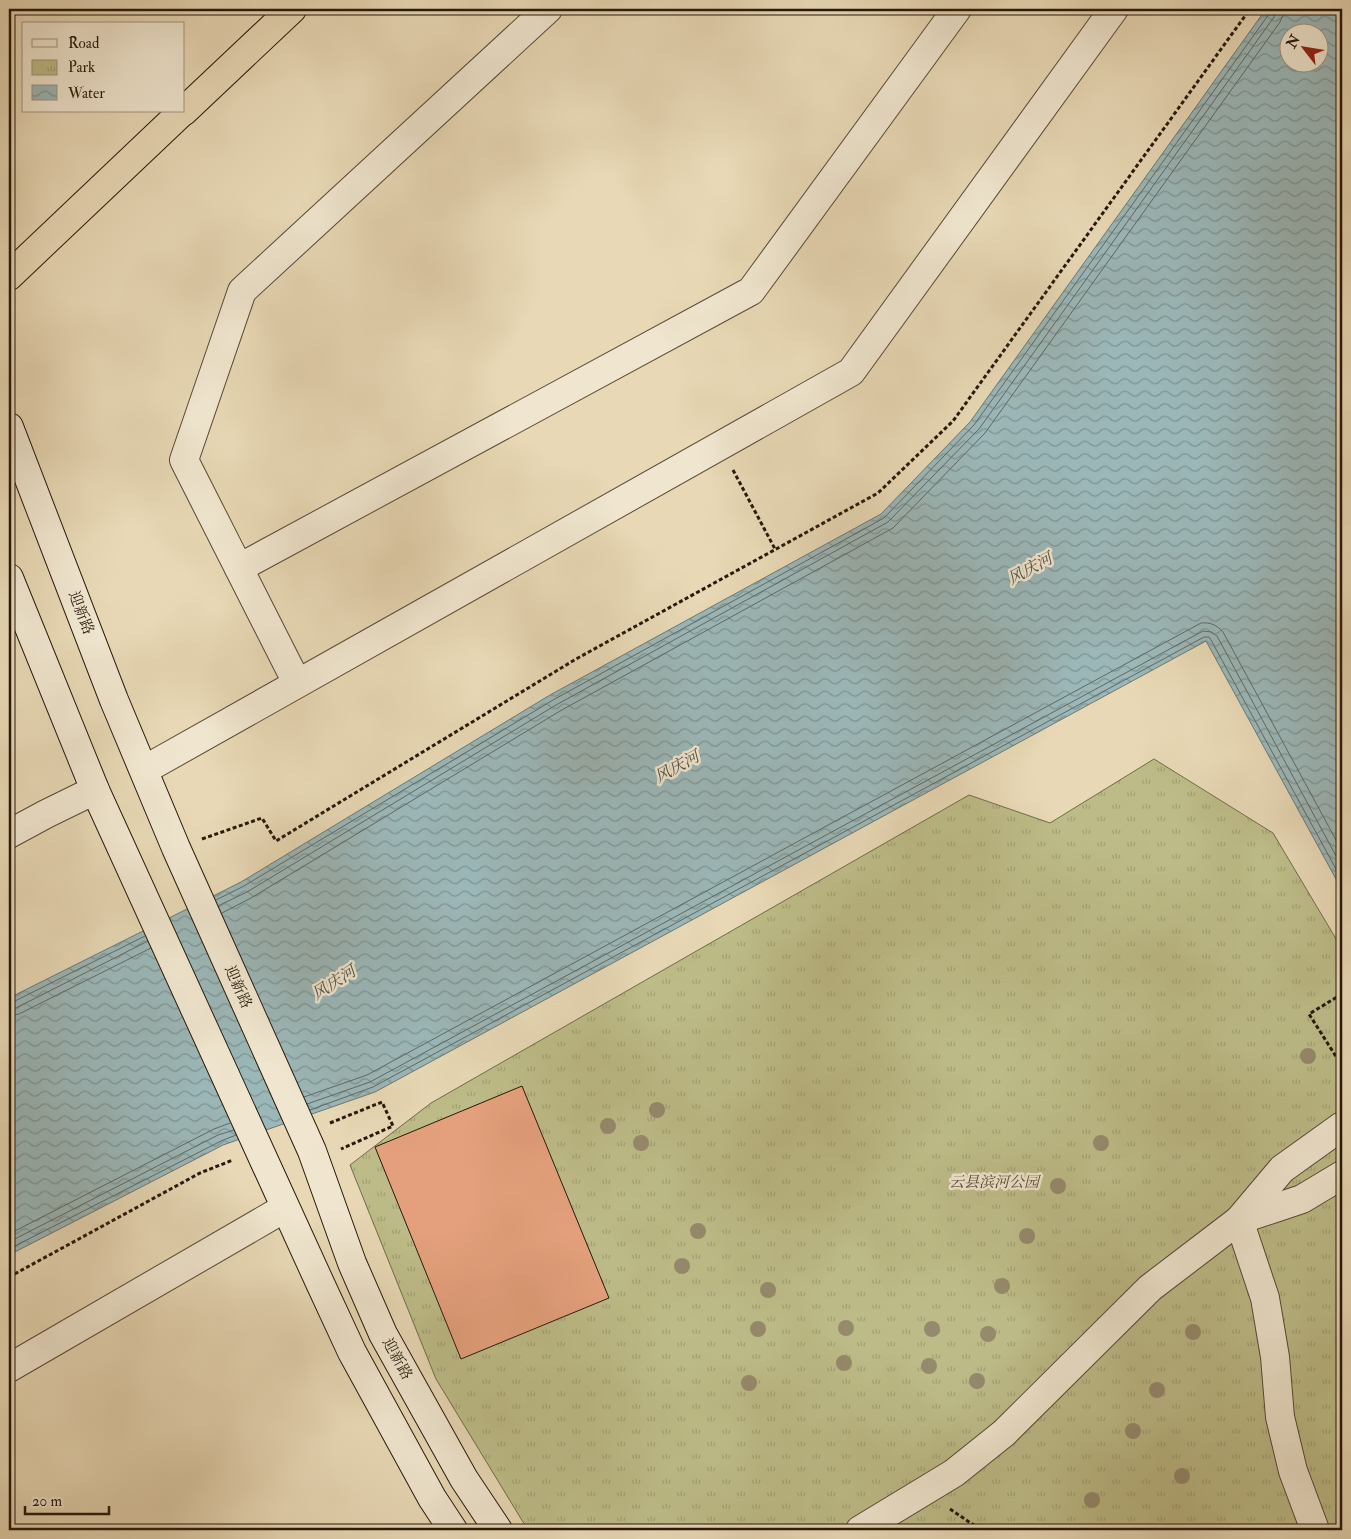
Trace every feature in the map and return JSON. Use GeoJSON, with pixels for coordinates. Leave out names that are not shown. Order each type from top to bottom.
{"type":"FeatureCollection","features":[{"type":"Feature","properties":{"kind":"highway"},"geometry":{"type":"LineString","coordinates":[[185,110],[292,9]]}},
{"type":"Feature","properties":{"kind":"highway"},"geometry":{"type":"LineString","coordinates":[[9,276],[183,112]]}},
{"type":"Feature","properties":{"kind":"street"},"geometry":{"type":"LineString","coordinates":[[297,683],[184,460],[242,291],[548,9]]}},
{"type":"Feature","properties":{"kind":"street"},"geometry":{"type":"LineString","coordinates":[[239,568],[751,291],[956,9]]}},
{"type":"Feature","properties":{"kind":"street"},"geometry":{"type":"LineString","coordinates":[[144,770],[851,372],[1114,9]]}},
{"type":"Feature","properties":{"kind":"street","name":"迎新路"},"geometry":{"type":"LineString","coordinates":[[9,427],[114,700],[175,846],[314,1156],[352,1263],[383,1334],[464,1479],[498,1530]]}},
{"type":"Feature","properties":{"kind":"street"},"geometry":{"type":"LineString","coordinates":[[9,578],[95,790],[352,1352],[432,1498],[453,1530]]}},
{"type":"Feature","properties":{"kind":"street"},"geometry":{"type":"LineString","coordinates":[[9,834],[95,790]]}},
{"type":"Feature","properties":{"kind":"street"},"geometry":{"type":"LineString","coordinates":[[860,1530],[954,1473],[1004,1433],[1150,1288],[1239,1220],[1282,1169],[1342,1126]]}},
{"type":"Feature","properties":{"kind":"street"},"geometry":{"type":"LineString","coordinates":[[1239,1220],[1302,1199],[1342,1175]]}},
{"type":"Feature","properties":{"kind":"street"},"geometry":{"type":"LineString","coordinates":[[9,1368],[285,1208]]}},
{"type":"Feature","properties":{"kind":"street"},"geometry":{"type":"LineString","coordinates":[[1239,1220],[1265,1298],[1275,1357],[1280,1417],[1293,1471],[1316,1530]]}},
{"type":"Feature","properties":{"kind":"path"},"geometry":{"type":"LineString","coordinates":[[175,846],[262,818],[276,841],[576,659],[878,493],[954,421],[1250,9]]}},
{"type":"Feature","properties":{"kind":"path"},"geometry":{"type":"LineString","coordinates":[[720,446],[775,549]]}},
{"type":"Feature","properties":{"kind":"path"},"geometry":{"type":"LineString","coordinates":[[1342,994],[1309,1014],[1342,1066]]}},
{"type":"Feature","properties":{"kind":"path"},"geometry":{"type":"LineString","coordinates":[[314,1156],[393,1126],[382,1102],[324,1125]]}},
{"type":"Feature","properties":{"kind":"path"},"geometry":{"type":"LineString","coordinates":[[9,1277],[200,1173],[236,1159]]}},
{"type":"Feature","properties":{"kind":"path"},"geometry":{"type":"LineString","coordinates":[[925,1491],[981,1530]]}},
{"type":"Feature","properties":{"kind":"green space","name":"云县滨河公园"},"geometry":{"type":"Polygon","coordinates":[[[1154,759],[1273,833],[1342,949],[1342,1530],[530,1530],[523,1522],[436,1379],[350,1165],[431,1103],[969,795],[1050,823],[1154,759]]]}},
{"type":"Feature","properties":{"kind":"water","name":"风庆河"},"geometry":{"type":"Polygon","coordinates":[[[1266,9],[1342,9],[1342,890],[1206,641],[375,1092],[223,1145],[9,1255],[9,998],[241,882],[550,695],[881,514],[970,422],[1266,9]]]}},
{"type":"Feature","properties":{"kind":"building"},"geometry":{"type":"Polygon","coordinates":[[[522,1086],[609,1298],[461,1359],[375,1147],[522,1086]]]}}]}
